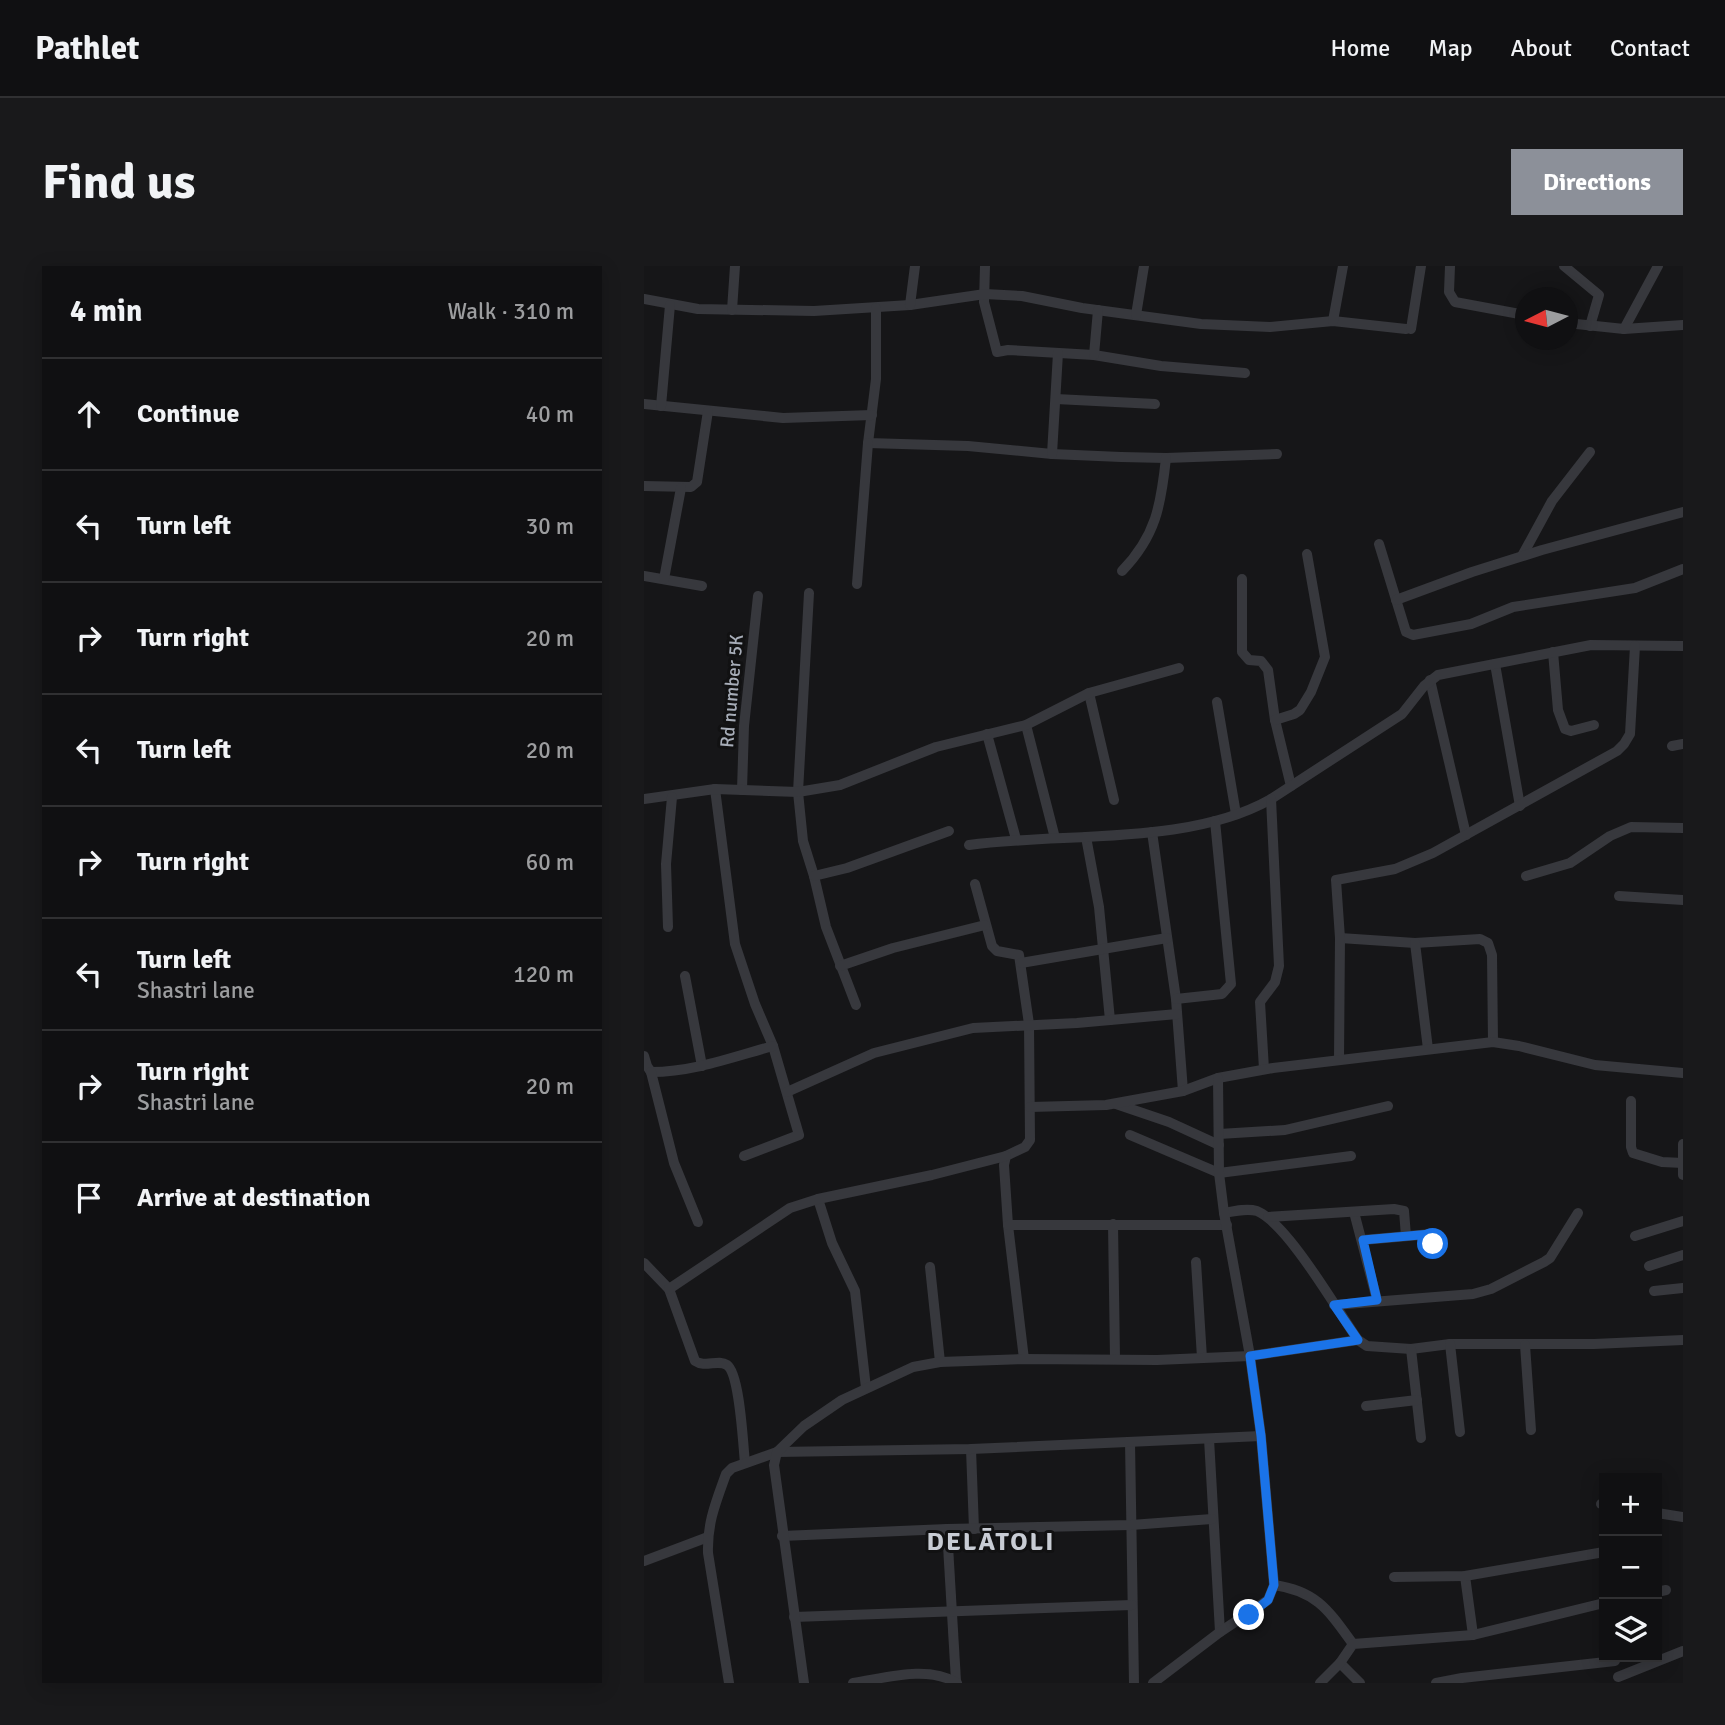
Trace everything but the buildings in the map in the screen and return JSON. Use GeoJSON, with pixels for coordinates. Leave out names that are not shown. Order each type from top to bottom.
{"type":"FeatureCollection","features":[{"type":"Feature","properties":{"kind":"street"},"geometry":{"type":"LineString","coordinates":[[732,310],[735,266]]}},
{"type":"Feature","properties":{"kind":"street"},"geometry":{"type":"LineString","coordinates":[[909,305],[915,266]]}},
{"type":"Feature","properties":{"kind":"street"},"geometry":{"type":"LineString","coordinates":[[985,266],[984,302],[997,352],[1008,350],[1094,355],[1161,366],[1245,373]]}},
{"type":"Feature","properties":{"kind":"street"},"geometry":{"type":"LineString","coordinates":[[1136,315],[1144,266]]}},
{"type":"Feature","properties":{"kind":"street"},"geometry":{"type":"LineString","coordinates":[[1333,321],[1343,266]]}},
{"type":"Feature","properties":{"kind":"street"},"geometry":{"type":"LineString","coordinates":[[644,299],[670,305],[732,310],[814,311],[909,305],[985,294],[1022,296],[1201,324],[1270,327],[1333,321],[1409,329],[1421,266]]}},
{"type":"Feature","properties":{"kind":"street"},"geometry":{"type":"LineString","coordinates":[[1450,266],[1449,292],[1455,302],[1515,313]]}},
{"type":"Feature","properties":{"kind":"street"},"geometry":{"type":"LineString","coordinates":[[1564,266],[1599,295],[1586,326]]}},
{"type":"Feature","properties":{"kind":"street"},"geometry":{"type":"LineString","coordinates":[[1624,329],[1658,266]]}},
{"type":"Feature","properties":{"kind":"street"},"geometry":{"type":"LineString","coordinates":[[661,406],[670,305]]}},
{"type":"Feature","properties":{"kind":"street"},"geometry":{"type":"LineString","coordinates":[[857,584],[876,379],[876,308]]}},
{"type":"Feature","properties":{"kind":"street"},"geometry":{"type":"LineString","coordinates":[[1094,355],[1098,310]]}},
{"type":"Feature","properties":{"kind":"street"},"geometry":{"type":"LineString","coordinates":[[1578,325],[1624,329],[1683,325]]}},
{"type":"Feature","properties":{"kind":"street"},"geometry":{"type":"LineString","coordinates":[[1052,454],[1058,353]]}},
{"type":"Feature","properties":{"kind":"street"},"geometry":{"type":"LineString","coordinates":[[1056,398],[1155,404]]}},
{"type":"Feature","properties":{"kind":"street"},"geometry":{"type":"LineString","coordinates":[[644,404],[783,418],[872,415]]}},
{"type":"Feature","properties":{"kind":"street"},"geometry":{"type":"LineString","coordinates":[[644,486],[681,488],[691,487],[697,482],[708,411]]}},
{"type":"Feature","properties":{"kind":"street"},"geometry":{"type":"LineString","coordinates":[[868,443],[1166,458],[1277,454]]}},
{"type":"Feature","properties":{"kind":"street"},"geometry":{"type":"LineString","coordinates":[[1522,556],[1552,501],[1590,452]]}},
{"type":"Feature","properties":{"kind":"street"},"geometry":{"type":"LineString","coordinates":[[1122,571],[1136,557],[1156,522],[1161,505],[1166,458]]}},
{"type":"Feature","properties":{"kind":"street"},"geometry":{"type":"LineString","coordinates":[[664,579],[681,488]]}},
{"type":"Feature","properties":{"kind":"street"},"geometry":{"type":"LineString","coordinates":[[1396,600],[1522,556],[1683,512]]}},
{"type":"Feature","properties":{"kind":"street"},"geometry":{"type":"LineString","coordinates":[[1379,544],[1406,632],[1413,635],[1471,624],[1513,607],[1635,588],[1683,569]]}},
{"type":"Feature","properties":{"kind":"street"},"geometry":{"type":"LineString","coordinates":[[1275,720],[1300,710],[1311,692],[1325,657],[1307,554]]}},
{"type":"Feature","properties":{"kind":"street"},"geometry":{"type":"LineString","coordinates":[[644,576],[702,586]]}},
{"type":"Feature","properties":{"kind":"street"},"geometry":{"type":"LineString","coordinates":[[1242,579],[1242,652],[1249,660],[1265,664],[1291,786]]}},
{"type":"Feature","properties":{"kind":"street"},"geometry":{"type":"LineString","coordinates":[[809,593],[798,792],[803,841],[827,927],[856,1005]]}},
{"type":"Feature","properties":{"kind":"street","name":"Rd number 5K"},"geometry":{"type":"LineString","coordinates":[[743,790],[744,726],[758,596]]}},
{"type":"Feature","properties":{"kind":"street"},"geometry":{"type":"LineString","coordinates":[[970,845],[1016,839],[1152,832],[1214,821],[1258,807],[1271,799],[1402,714],[1430,680],[1438,676],[1591,645],[1683,646]]}},
{"type":"Feature","properties":{"kind":"street"},"geometry":{"type":"LineString","coordinates":[[1339,1059],[1340,938],[1336,880],[1395,869],[1433,853],[1617,751],[1630,734],[1635,646]]}},
{"type":"Feature","properties":{"kind":"street"},"geometry":{"type":"LineString","coordinates":[[1553,652],[1560,720],[1565,729],[1572,731],[1594,725]]}},
{"type":"Feature","properties":{"kind":"street"},"geometry":{"type":"LineString","coordinates":[[1495,664],[1520,806]]}},
{"type":"Feature","properties":{"kind":"street"},"geometry":{"type":"LineString","coordinates":[[644,799],[715,789],[798,792],[840,785],[936,747],[1026,725],[1089,693],[1179,668]]}},
{"type":"Feature","properties":{"kind":"street"},"geometry":{"type":"LineString","coordinates":[[1430,680],[1465,835]]}},
{"type":"Feature","properties":{"kind":"street"},"geometry":{"type":"LineString","coordinates":[[1089,693],[1114,800]]}},
{"type":"Feature","properties":{"kind":"street"},"geometry":{"type":"LineString","coordinates":[[1217,702],[1236,814]]}},
{"type":"Feature","properties":{"kind":"street"},"geometry":{"type":"LineString","coordinates":[[1026,725],[1055,838]]}},
{"type":"Feature","properties":{"kind":"street"},"geometry":{"type":"LineString","coordinates":[[987,734],[1016,839]]}},
{"type":"Feature","properties":{"kind":"street"},"geometry":{"type":"LineString","coordinates":[[1672,746],[1683,744]]}},
{"type":"Feature","properties":{"kind":"street"},"geometry":{"type":"LineString","coordinates":[[715,789],[735,944],[755,1004],[773,1046],[799,1135],[744,1156]]}},
{"type":"Feature","properties":{"kind":"street"},"geometry":{"type":"LineString","coordinates":[[668,926],[666,864],[672,797]]}},
{"type":"Feature","properties":{"kind":"street"},"geometry":{"type":"LineString","coordinates":[[1264,1069],[1260,1002],[1275,982],[1279,966],[1271,799]]}},
{"type":"Feature","properties":{"kind":"street"},"geometry":{"type":"LineString","coordinates":[[1176,999],[1223,994],[1231,984],[1214,821]]}},
{"type":"Feature","properties":{"kind":"street"},"geometry":{"type":"LineString","coordinates":[[1526,876],[1570,863],[1610,836],[1630,827],[1683,828]]}},
{"type":"Feature","properties":{"kind":"street"},"geometry":{"type":"LineString","coordinates":[[814,876],[847,868],[949,831]]}},
{"type":"Feature","properties":{"kind":"street"},"geometry":{"type":"LineString","coordinates":[[1152,832],[1176,999],[1183,1091]]}},
{"type":"Feature","properties":{"kind":"street"},"geometry":{"type":"LineString","coordinates":[[1086,837],[1105,950],[1110,1020]]}},
{"type":"Feature","properties":{"kind":"street"},"geometry":{"type":"LineString","coordinates":[[668,1289],[758,1232],[790,1208],[818,1199],[1006,1156],[1025,1147],[1030,1140],[1029,1024],[1021,963],[1019,956],[997,951],[992,946],[975,884]]}},
{"type":"Feature","properties":{"kind":"street"},"geometry":{"type":"LineString","coordinates":[[1619,896],[1683,900]]}},
{"type":"Feature","properties":{"kind":"street"},"geometry":{"type":"LineString","coordinates":[[840,966],[893,948],[985,925]]}},
{"type":"Feature","properties":{"kind":"street"},"geometry":{"type":"LineString","coordinates":[[1021,963],[1167,938]]}},
{"type":"Feature","properties":{"kind":"street"},"geometry":{"type":"LineString","coordinates":[[1340,938],[1415,943],[1480,939],[1488,943],[1492,955],[1493,1042]]}},
{"type":"Feature","properties":{"kind":"street"},"geometry":{"type":"LineString","coordinates":[[1415,943],[1428,1049]]}},
{"type":"Feature","properties":{"kind":"street"},"geometry":{"type":"LineString","coordinates":[[685,976],[702,1066]]}},
{"type":"Feature","properties":{"kind":"street"},"geometry":{"type":"LineString","coordinates":[[788,1092],[874,1053],[973,1028],[1177,1014]]}},
{"type":"Feature","properties":{"kind":"street"},"geometry":{"type":"LineString","coordinates":[[1030,1107],[1116,1104],[1183,1091],[1218,1078],[1264,1069],[1493,1042],[1595,1065],[1683,1073]]}},
{"type":"Feature","properties":{"kind":"street"},"geometry":{"type":"LineString","coordinates":[[651,1072],[702,1066],[773,1046]]}},
{"type":"Feature","properties":{"kind":"street"},"geometry":{"type":"LineString","coordinates":[[644,1056],[646,1066],[651,1072],[674,1163],[698,1222]]}},
{"type":"Feature","properties":{"kind":"street"},"geometry":{"type":"LineString","coordinates":[[1153,1683],[1220,1632],[1268,1600],[1274,1585],[1261,1436],[1219,1173],[1218,1078]]}},
{"type":"Feature","properties":{"kind":"street"},"geometry":{"type":"LineString","coordinates":[[1631,1101],[1633,1153],[1662,1162],[1683,1163]]}},
{"type":"Feature","properties":{"kind":"street"},"geometry":{"type":"LineString","coordinates":[[1116,1104],[1169,1122],[1219,1145]]}},
{"type":"Feature","properties":{"kind":"street"},"geometry":{"type":"LineString","coordinates":[[1219,1133],[1285,1130],[1388,1106]]}},
{"type":"Feature","properties":{"kind":"street"},"geometry":{"type":"LineString","coordinates":[[1130,1135],[1219,1173],[1352,1156]]}},
{"type":"Feature","properties":{"kind":"street"},"geometry":{"type":"LineString","coordinates":[[1683,1144],[1683,1175]]}},
{"type":"Feature","properties":{"kind":"street"},"geometry":{"type":"LineString","coordinates":[[1006,1156],[1003,1165],[1008,1225],[1024,1359]]}},
{"type":"Feature","properties":{"kind":"street"},"geometry":{"type":"LineString","coordinates":[[818,1199],[832,1243],[855,1292],[866,1388]]}},
{"type":"Feature","properties":{"kind":"street"},"geometry":{"type":"LineString","coordinates":[[1268,1217],[1394,1209],[1404,1211],[1406,1236]]}},
{"type":"Feature","properties":{"kind":"street"},"geometry":{"type":"LineString","coordinates":[[1224,1213],[1255,1210],[1268,1217],[1312,1270],[1358,1340],[1367,1346],[1411,1349],[1451,1345],[1650,1342],[1683,1339]]}},
{"type":"Feature","properties":{"kind":"street"},"geometry":{"type":"LineString","coordinates":[[1354,1212],[1377,1300]]}},
{"type":"Feature","properties":{"kind":"street"},"geometry":{"type":"LineString","coordinates":[[1334,1305],[1473,1294],[1491,1289],[1550,1258],[1578,1213]]}},
{"type":"Feature","properties":{"kind":"street"},"geometry":{"type":"LineString","coordinates":[[1635,1236],[1683,1221]]}},
{"type":"Feature","properties":{"kind":"street"},"geometry":{"type":"LineString","coordinates":[[1113,1224],[1115,1358]]}},
{"type":"Feature","properties":{"kind":"street"},"geometry":{"type":"LineString","coordinates":[[1008,1225],[1227,1225]]}},
{"type":"Feature","properties":{"kind":"street"},"geometry":{"type":"LineString","coordinates":[[1363,1240],[1431,1234],[1433,1244]]}},
{"type":"Feature","properties":{"kind":"street"},"geometry":{"type":"LineString","coordinates":[[1649,1266],[1683,1255]]}},
{"type":"Feature","properties":{"kind":"street"},"geometry":{"type":"LineString","coordinates":[[1196,1262],[1202,1358]]}},
{"type":"Feature","properties":{"kind":"street"},"geometry":{"type":"LineString","coordinates":[[644,1263],[668,1289],[695,1361],[701,1365],[724,1363],[730,1367],[734,1375],[745,1463]]}},
{"type":"Feature","properties":{"kind":"street"},"geometry":{"type":"LineString","coordinates":[[930,1267],[940,1362]]}},
{"type":"Feature","properties":{"kind":"street"},"geometry":{"type":"LineString","coordinates":[[1654,1291],[1683,1288]]}},
{"type":"Feature","properties":{"kind":"street"},"geometry":{"type":"LineString","coordinates":[[804,1683],[774,1465],[777,1452],[804,1426],[842,1400],[913,1367],[940,1362],[1115,1358],[1157,1360],[1250,1356],[1358,1340]]}},
{"type":"Feature","properties":{"kind":"street"},"geometry":{"type":"LineString","coordinates":[[1451,1345],[1460,1432]]}},
{"type":"Feature","properties":{"kind":"street"},"geometry":{"type":"LineString","coordinates":[[1525,1345],[1531,1430]]}},
{"type":"Feature","properties":{"kind":"street"},"geometry":{"type":"LineString","coordinates":[[1411,1349],[1421,1438]]}},
{"type":"Feature","properties":{"kind":"street"},"geometry":{"type":"LineString","coordinates":[[1366,1406],[1417,1401]]}},
{"type":"Feature","properties":{"kind":"street"},"geometry":{"type":"LineString","coordinates":[[729,1683],[708,1553],[708,1537],[709,1522],[726,1474],[732,1468],[777,1452],[971,1449],[1261,1436]]}},
{"type":"Feature","properties":{"kind":"street"},"geometry":{"type":"LineString","coordinates":[[1209,1438],[1220,1632]]}},
{"type":"Feature","properties":{"kind":"street"},"geometry":{"type":"LineString","coordinates":[[1130,1442],[1134,1683]]}},
{"type":"Feature","properties":{"kind":"street"},"geometry":{"type":"LineString","coordinates":[[971,1449],[974,1528]]}},
{"type":"Feature","properties":{"kind":"street"},"geometry":{"type":"LineString","coordinates":[[1662,1514],[1683,1517]]}},
{"type":"Feature","properties":{"kind":"street"},"geometry":{"type":"LineString","coordinates":[[782,1536],[1131,1525],[1212,1519]]}},
{"type":"Feature","properties":{"kind":"street"},"geometry":{"type":"LineString","coordinates":[[853,1683],[919,1674],[940,1676],[956,1682],[947,1529]]}},
{"type":"Feature","properties":{"kind":"street"},"geometry":{"type":"LineString","coordinates":[[644,1561],[708,1537]]}},
{"type":"Feature","properties":{"kind":"street"},"geometry":{"type":"LineString","coordinates":[[1394,1577],[1465,1576],[1599,1553]]}},
{"type":"Feature","properties":{"kind":"street"},"geometry":{"type":"LineString","coordinates":[[1465,1576],[1473,1635]]}},
{"type":"Feature","properties":{"kind":"street"},"geometry":{"type":"LineString","coordinates":[[1274,1585],[1292,1587],[1325,1605],[1353,1644]]}},
{"type":"Feature","properties":{"kind":"street"},"geometry":{"type":"LineString","coordinates":[[794,1617],[1132,1605]]}},
{"type":"Feature","properties":{"kind":"street"},"geometry":{"type":"LineString","coordinates":[[1353,1644],[1473,1635],[1599,1605]]}},
{"type":"Feature","properties":{"kind":"street"},"geometry":{"type":"LineString","coordinates":[[1320,1683],[1340,1663],[1353,1644]]}},
{"type":"Feature","properties":{"kind":"street"},"geometry":{"type":"LineString","coordinates":[[1615,1662],[1619,1680],[1683,1651]]}},
{"type":"Feature","properties":{"kind":"street"},"geometry":{"type":"LineString","coordinates":[[1436,1683],[1522,1678],[1599,1662]]}},
{"type":"Feature","properties":{"kind":"street"},"geometry":{"type":"LineString","coordinates":[[1340,1663],[1360,1683]]}},
{"type":"Feature","properties":{"kind":"district","name":"DELĀTOLI"},"geometry":{"type":"Point","coordinates":[991,1541]}},
{"type":"Feature","properties":{"kind":"route"},"geometry":{"type":"LineString","coordinates":[[1249,1615],[1268,1600],[1274,1585],[1261,1436],[1250,1356],[1358,1340],[1334,1305],[1377,1300],[1363,1240],[1431,1234],[1433,1244]]}}]}
